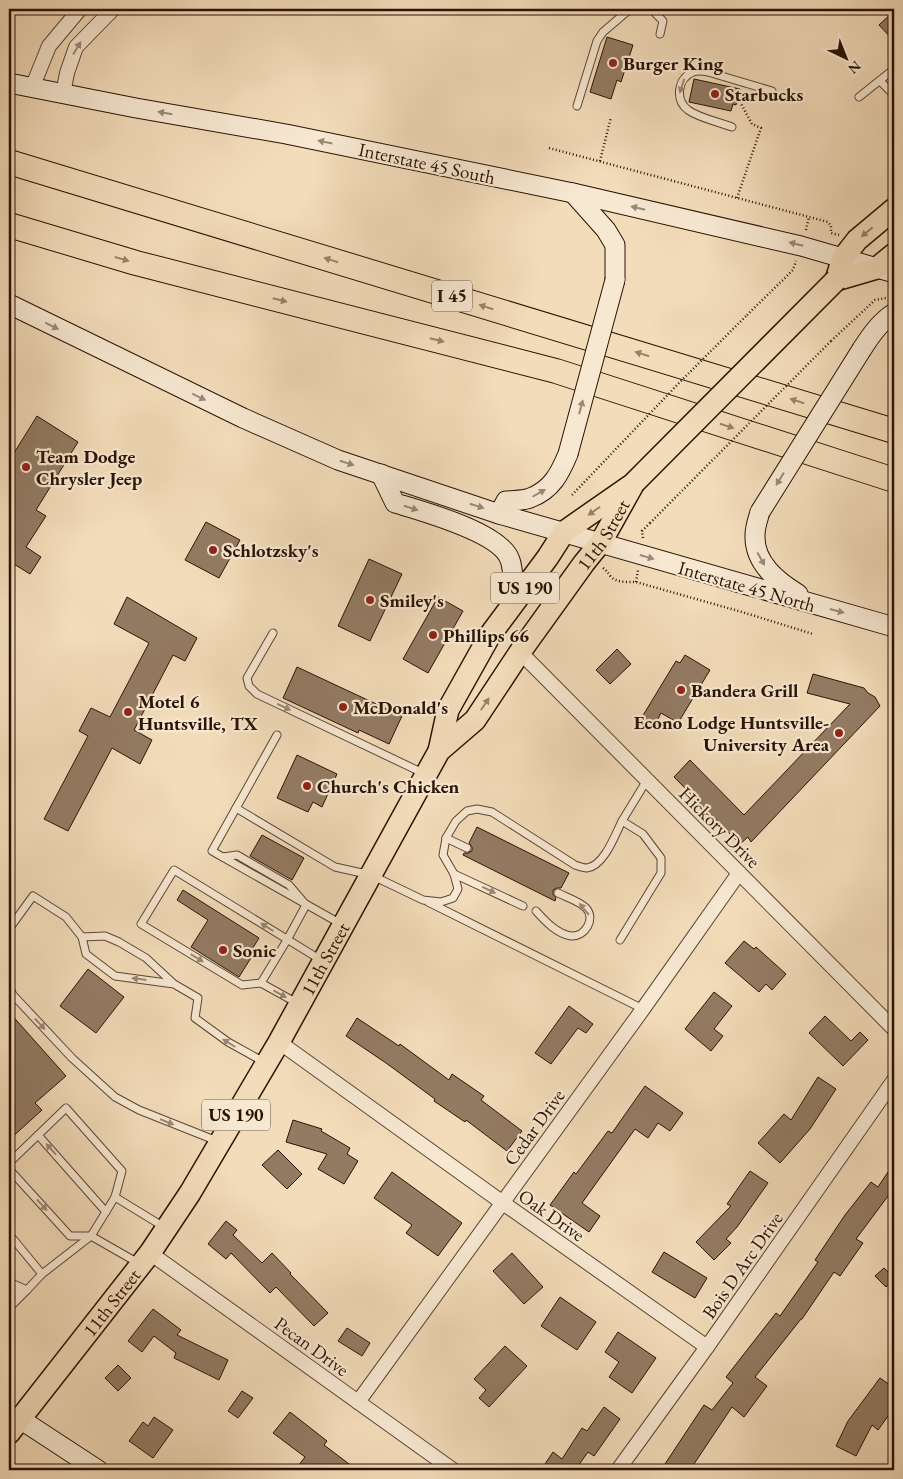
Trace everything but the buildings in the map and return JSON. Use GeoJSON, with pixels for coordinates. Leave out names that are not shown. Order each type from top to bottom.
{"type":"FeatureCollection","features":[{"type":"Feature","properties":{"kind":"highway","name":"I 45"},"geometry":{"type":"LineString","coordinates":[[9,162],[894,431]]}},
{"type":"Feature","properties":{"kind":"highway","name":"I 45"},"geometry":{"type":"LineString","coordinates":[[9,224],[146,266],[556,371],[894,480]]}},
{"type":"Feature","properties":{"kind":"highway"},"geometry":{"type":"LineString","coordinates":[[9,232],[88,249]]}},
{"type":"Feature","properties":{"kind":"main road","name":"Interstate 45 South"},"geometry":{"type":"LineString","coordinates":[[9,83],[286,134],[573,193],[801,246],[843,258]]}},
{"type":"Feature","properties":{"kind":"main road"},"geometry":{"type":"LineString","coordinates":[[499,514],[506,501],[530,498],[546,489],[559,475],[568,454],[615,280],[615,245],[606,230],[573,193]]}},
{"type":"Feature","properties":{"kind":"main road"},"geometry":{"type":"LineString","coordinates":[[886,270],[843,258],[858,240],[894,209]]}},
{"type":"Feature","properties":{"kind":"main road"},"geometry":{"type":"LineString","coordinates":[[886,270],[894,254]]}},
{"type":"Feature","properties":{"kind":"main road","name":"11th Street"},"geometry":{"type":"LineString","coordinates":[[12,1421],[145,1259],[190,1192],[300,1005],[439,750],[448,710],[490,636],[564,532],[634,483],[836,280],[843,258]]}},
{"type":"Feature","properties":{"kind":"main road"},"geometry":{"type":"LineString","coordinates":[[836,280],[886,270]]}},
{"type":"Feature","properties":{"kind":"main road"},"geometry":{"type":"LineString","coordinates":[[9,304],[243,418],[338,460],[499,514],[601,542]]}},
{"type":"Feature","properties":{"kind":"main road"},"geometry":{"type":"LineString","coordinates":[[812,603],[782,584],[767,570],[757,552],[754,534],[760,512],[862,349],[877,328],[894,313]]}},
{"type":"Feature","properties":{"kind":"main road"},"geometry":{"type":"LineString","coordinates":[[381,474],[395,503],[440,517],[487,536],[506,552],[510,560],[515,602]]}},
{"type":"Feature","properties":{"kind":"main road","name":"11th Street"},"geometry":{"type":"LineString","coordinates":[[439,750],[475,720],[520,652],[601,542],[634,483]]}},
{"type":"Feature","properties":{"kind":"main road","name":"Interstate 45 North"},"geometry":{"type":"LineString","coordinates":[[601,542],[640,555],[894,627]]}},
{"type":"Feature","properties":{"kind":"main road"},"geometry":{"type":"LineString","coordinates":[[439,750],[476,686],[477,680],[470,672]]}},
{"type":"Feature","properties":{"kind":"main road"},"geometry":{"type":"LineString","coordinates":[[12,1421],[98,1470]]}},
{"type":"Feature","properties":{"kind":"street"},"geometry":{"type":"LineString","coordinates":[[32,88],[49,46],[80,9]]}},
{"type":"Feature","properties":{"kind":"street"},"geometry":{"type":"LineString","coordinates":[[64,94],[66,73],[76,47],[113,9]]}},
{"type":"Feature","properties":{"kind":"street","name":"Hickory Drive"},"geometry":{"type":"LineString","coordinates":[[520,652],[894,1029]]}},
{"type":"Feature","properties":{"kind":"street","name":"Cedar Drive"},"geometry":{"type":"LineString","coordinates":[[358,1402],[643,1010],[739,873]]}},
{"type":"Feature","properties":{"kind":"street","name":"Oak Drive"},"geometry":{"type":"LineString","coordinates":[[279,1042],[707,1347]]}},
{"type":"Feature","properties":{"kind":"street","name":"Bois D Arc Drive"},"geometry":{"type":"LineString","coordinates":[[618,1470],[707,1347],[894,1080]]}},
{"type":"Feature","properties":{"kind":"street","name":"Pecan Drive"},"geometry":{"type":"LineString","coordinates":[[145,1259],[358,1402],[453,1470]]}},
{"type":"Feature","properties":{"kind":"lane"},"geometry":{"type":"LineString","coordinates":[[577,106],[597,41],[603,32],[630,9]]}},
{"type":"Feature","properties":{"kind":"lane"},"geometry":{"type":"LineString","coordinates":[[651,9],[663,21],[660,34]]}},
{"type":"Feature","properties":{"kind":"lane"},"geometry":{"type":"LineString","coordinates":[[859,97],[894,70]]}},
{"type":"Feature","properties":{"kind":"lane"},"geometry":{"type":"LineString","coordinates":[[732,127],[687,110],[682,104],[679,89],[686,76],[693,72],[708,72],[772,91]]}},
{"type":"Feature","properties":{"kind":"lane"},"geometry":{"type":"LineString","coordinates":[[880,81],[894,95]]}},
{"type":"Feature","properties":{"kind":"lane"},"geometry":{"type":"LineString","coordinates":[[273,633],[247,678],[249,686],[257,694],[426,774]]}},
{"type":"Feature","properties":{"kind":"lane"},"geometry":{"type":"LineString","coordinates":[[277,735],[212,851],[343,926]]}},
{"type":"Feature","properties":{"kind":"lane"},"geometry":{"type":"LineString","coordinates":[[423,900],[441,902],[453,898],[458,889],[454,874],[443,856],[446,838],[456,821],[467,811],[477,809],[492,812],[575,866],[587,868],[599,863],[647,780]]}},
{"type":"Feature","properties":{"kind":"lane"},"geometry":{"type":"LineString","coordinates":[[236,808],[335,867],[371,875],[643,1010]]}},
{"type":"Feature","properties":{"kind":"lane"},"geometry":{"type":"LineString","coordinates":[[620,940],[661,873],[661,858],[643,834],[622,821]]}},
{"type":"Feature","properties":{"kind":"lane"},"geometry":{"type":"LineString","coordinates":[[446,838],[467,848]]}},
{"type":"Feature","properties":{"kind":"lane"},"geometry":{"type":"LineString","coordinates":[[300,1005],[261,983],[242,985],[141,924],[174,870],[323,962]]}},
{"type":"Feature","properties":{"kind":"lane"},"geometry":{"type":"LineString","coordinates":[[454,874],[524,906]]}},
{"type":"Feature","properties":{"kind":"lane"},"geometry":{"type":"LineString","coordinates":[[536,911],[549,925],[570,936],[578,935],[584,931],[589,924],[588,910],[580,903],[558,893]]}},
{"type":"Feature","properties":{"kind":"lane"},"geometry":{"type":"LineString","coordinates":[[9,929],[33,896],[66,917],[82,937],[86,954],[115,976],[174,984]]}},
{"type":"Feature","properties":{"kind":"lane"},"geometry":{"type":"LineString","coordinates":[[261,983],[306,905]]}},
{"type":"Feature","properties":{"kind":"lane"},"geometry":{"type":"LineString","coordinates":[[82,937],[105,936],[146,958],[174,984],[198,998],[195,1018],[228,1042],[266,1064]]}},
{"type":"Feature","properties":{"kind":"lane"},"geometry":{"type":"LineString","coordinates":[[9,987],[13,996],[72,1058],[115,1098],[139,1110],[220,1142]]}},
{"type":"Feature","properties":{"kind":"lane"},"geometry":{"type":"LineString","coordinates":[[9,1163],[66,1108],[122,1171],[115,1196],[91,1236],[42,1274],[9,1308]]}},
{"type":"Feature","properties":{"kind":"lane"},"geometry":{"type":"LineString","coordinates":[[38,1135],[106,1212]]}},
{"type":"Feature","properties":{"kind":"lane"},"geometry":{"type":"LineString","coordinates":[[9,1169],[70,1236],[91,1236],[145,1259]]}},
{"type":"Feature","properties":{"kind":"lane"},"geometry":{"type":"LineString","coordinates":[[115,1196],[166,1228]]}},
{"type":"Feature","properties":{"kind":"lane"},"geometry":{"type":"LineString","coordinates":[[9,1234],[42,1274]]}},
{"type":"Feature","properties":{"kind":"lane"},"geometry":{"type":"LineString","coordinates":[[9,1282],[27,1290]]}},
{"type":"Feature","properties":{"kind":"lane"},"geometry":{"type":"LineString","coordinates":[[9,1294],[27,1290]]}},
{"type":"Feature","properties":{"kind":"path"},"geometry":{"type":"LineString","coordinates":[[737,198],[761,128],[752,124],[738,98]]}},
{"type":"Feature","properties":{"kind":"path"},"geometry":{"type":"LineString","coordinates":[[600,162],[611,117]]}},
{"type":"Feature","properties":{"kind":"path"},"geometry":{"type":"LineString","coordinates":[[549,148],[828,222],[832,233],[858,240]]}},
{"type":"Feature","properties":{"kind":"path"},"geometry":{"type":"LineString","coordinates":[[572,495],[678,384],[792,270],[809,217]]}},
{"type":"Feature","properties":{"kind":"path"},"geometry":{"type":"LineString","coordinates":[[650,523],[831,341],[875,300],[894,296]]}},
{"type":"Feature","properties":{"kind":"path"},"geometry":{"type":"LineString","coordinates":[[584,564],[602,568],[614,579],[622,582],[636,582],[813,634]]}},
{"type":"Feature","properties":{"kind":"place","name":"Burger King"},"geometry":{"type":"Point","coordinates":[613,63]}},
{"type":"Feature","properties":{"kind":"place","name":"Starbucks"},"geometry":{"type":"Point","coordinates":[715,94]}},
{"type":"Feature","properties":{"kind":"place","name":"Team Dodge Chrysler Jeep"},"geometry":{"type":"Point","coordinates":[26,467]}},
{"type":"Feature","properties":{"kind":"place","name":"Schlotzsky's"},"geometry":{"type":"Point","coordinates":[213,550]}},
{"type":"Feature","properties":{"kind":"place","name":"Smiley's"},"geometry":{"type":"Point","coordinates":[370,600]}},
{"type":"Feature","properties":{"kind":"place","name":"Phillips 66"},"geometry":{"type":"Point","coordinates":[433,635]}},
{"type":"Feature","properties":{"kind":"place","name":"Bandera Grill"},"geometry":{"type":"Point","coordinates":[681,690]}},
{"type":"Feature","properties":{"kind":"place","name":"McDonald's"},"geometry":{"type":"Point","coordinates":[343,707]}},
{"type":"Feature","properties":{"kind":"place","name":"Motel 6 Huntsville, TX"},"geometry":{"type":"Point","coordinates":[128,712]}},
{"type":"Feature","properties":{"kind":"place","name":"Econo Lodge Huntsville- University Area"},"geometry":{"type":"Point","coordinates":[839,733]}},
{"type":"Feature","properties":{"kind":"place","name":"Church's Chicken"},"geometry":{"type":"Point","coordinates":[307,786]}},
{"type":"Feature","properties":{"kind":"place","name":"Sonic"},"geometry":{"type":"Point","coordinates":[223,950]}}]}
